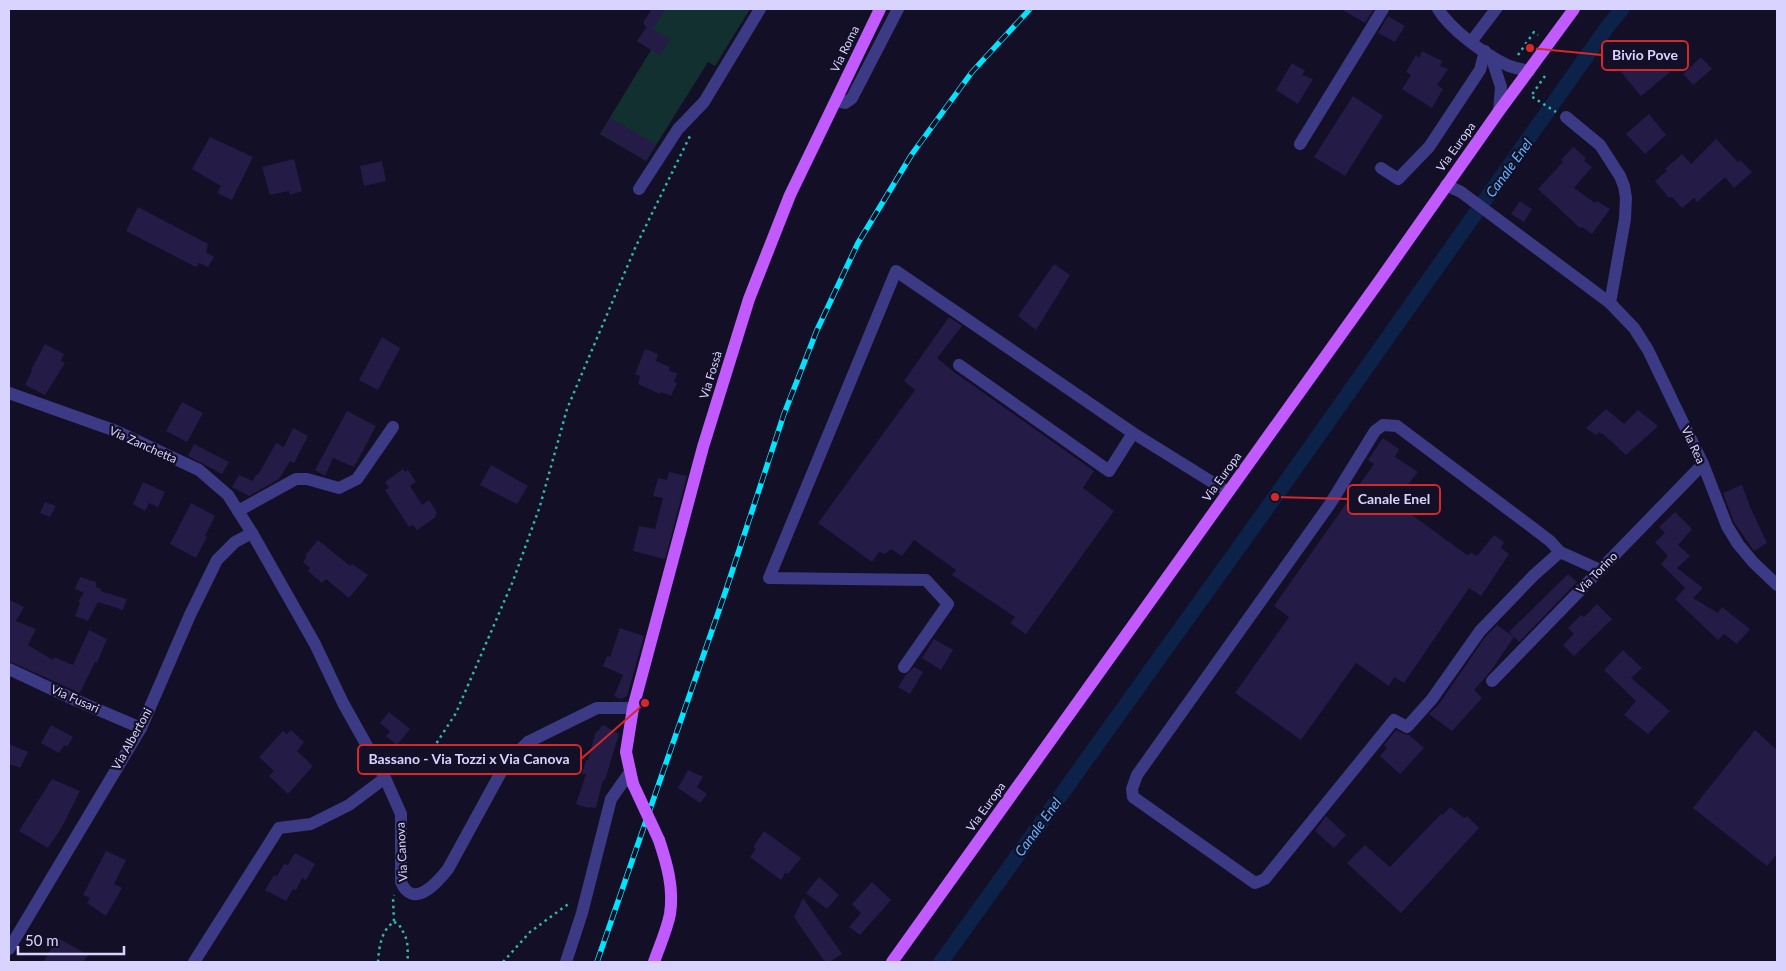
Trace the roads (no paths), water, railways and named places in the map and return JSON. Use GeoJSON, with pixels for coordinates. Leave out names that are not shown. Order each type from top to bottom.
{"type":"FeatureCollection","features":[{"type":"Feature","properties":{"kind":"main road","name":"Via Roma"},"geometry":{"type":"LineString","coordinates":[[836,101],[880,9]]}},
{"type":"Feature","properties":{"kind":"main road","name":"Via Europa"},"geometry":{"type":"LineString","coordinates":[[892,962],[1446,185],[1574,9]]}},
{"type":"Feature","properties":{"kind":"main road","name":"Via Fossà"},"geometry":{"type":"LineString","coordinates":[[654,962],[670,914],[671,892],[668,868],[659,840],[632,778],[626,752],[633,708],[704,447],[749,299],[790,195],[836,101]]}},
{"type":"Feature","properties":{"kind":"street"},"geometry":{"type":"LineString","coordinates":[[639,189],[678,129],[704,102],[760,9]]}},
{"type":"Feature","properties":{"kind":"street"},"geometry":{"type":"LineString","coordinates":[[836,101],[845,103],[852,98],[898,9]]}},
{"type":"Feature","properties":{"kind":"street"},"geometry":{"type":"LineString","coordinates":[[1300,144],[1383,9]]}},
{"type":"Feature","properties":{"kind":"street"},"geometry":{"type":"LineString","coordinates":[[1438,9],[1453,28],[1488,54],[1508,66],[1529,71]]}},
{"type":"Feature","properties":{"kind":"street"},"geometry":{"type":"LineString","coordinates":[[1471,42],[1496,9]]}},
{"type":"Feature","properties":{"kind":"street"},"geometry":{"type":"LineString","coordinates":[[1488,54],[1501,87],[1499,111]]}},
{"type":"Feature","properties":{"kind":"street"},"geometry":{"type":"LineString","coordinates":[[1380,168],[1398,179],[1429,147],[1480,70],[1488,54]]}},
{"type":"Feature","properties":{"kind":"street"},"geometry":{"type":"LineString","coordinates":[[1566,117],[1600,145],[1620,176],[1624,186],[1626,198],[1625,219],[1610,303]]}},
{"type":"Feature","properties":{"kind":"street","name":"Via Rea"},"geometry":{"type":"LineString","coordinates":[[1446,185],[1461,192],[1610,303],[1641,339],[1703,464],[1727,526],[1738,544],[1753,562],[1777,585]]}},
{"type":"Feature","properties":{"kind":"street"},"geometry":{"type":"LineString","coordinates":[[904,667],[948,604],[926,580],[769,578],[896,271],[1133,433],[1228,492]]}},
{"type":"Feature","properties":{"kind":"street"},"geometry":{"type":"LineString","coordinates":[[960,365],[1109,472],[1133,433]]}},
{"type":"Feature","properties":{"kind":"street","name":"Via Zanchetta"},"geometry":{"type":"LineString","coordinates":[[9,393],[116,431],[199,470],[228,495],[252,532]]}},
{"type":"Feature","properties":{"kind":"street"},"geometry":{"type":"LineString","coordinates":[[1560,552],[1534,574],[1480,631],[1432,699],[1407,727],[1394,720],[1265,879],[1255,883],[1133,797],[1132,789],[1137,775],[1330,504],[1375,431],[1383,425],[1397,426],[1550,541],[1560,552],[1600,570]]}},
{"type":"Feature","properties":{"kind":"street"},"geometry":{"type":"LineString","coordinates":[[238,511],[296,478],[307,479],[338,488],[356,479],[393,427]]}},
{"type":"Feature","properties":{"kind":"street","name":"Via Torino"},"geometry":{"type":"LineString","coordinates":[[1492,681],[1703,464]]}},
{"type":"Feature","properties":{"kind":"street","name":"Via Canova"},"geometry":{"type":"LineString","coordinates":[[252,532],[315,644],[343,703],[385,778],[401,814],[401,882],[409,892],[419,893],[427,891],[438,882],[448,869],[506,763],[528,742],[597,708],[633,708]]}},
{"type":"Feature","properties":{"kind":"street","name":"Via Albertoni"},"geometry":{"type":"LineString","coordinates":[[9,949],[141,728],[190,616],[217,560],[235,542],[252,532]]}},
{"type":"Feature","properties":{"kind":"street","name":"Via Fusari"},"geometry":{"type":"LineString","coordinates":[[9,669],[73,700],[141,728]]}},
{"type":"Feature","properties":{"kind":"street"},"geometry":{"type":"LineString","coordinates":[[194,962],[279,828],[310,824],[349,805],[385,778]]}},
{"type":"Feature","properties":{"kind":"street"},"geometry":{"type":"LineString","coordinates":[[566,962],[582,913],[612,799],[632,778]]}},
{"type":"Feature","properties":{"kind":"waterway","name":"Canale Enel"},"geometry":{"type":"LineString","coordinates":[[941,962],[1275,497],[1608,26],[1622,9]]}},
{"type":"Feature","properties":{"kind":"railway"},"geometry":{"type":"LineString","coordinates":[[597,962],[725,593],[784,414],[817,330],[858,243],[912,154],[972,72],[1030,9]]}},
{"type":"Feature","properties":{"kind":"place","name":"Bivio Pove"},"geometry":{"type":"Point","coordinates":[1530,48]}},
{"type":"Feature","properties":{"kind":"place","name":"Canale Enel"},"geometry":{"type":"Point","coordinates":[1275,497]}},
{"type":"Feature","properties":{"kind":"place","name":"Bassano - Via Tozzi x Via Canova"},"geometry":{"type":"Point","coordinates":[645,703]}}]}
